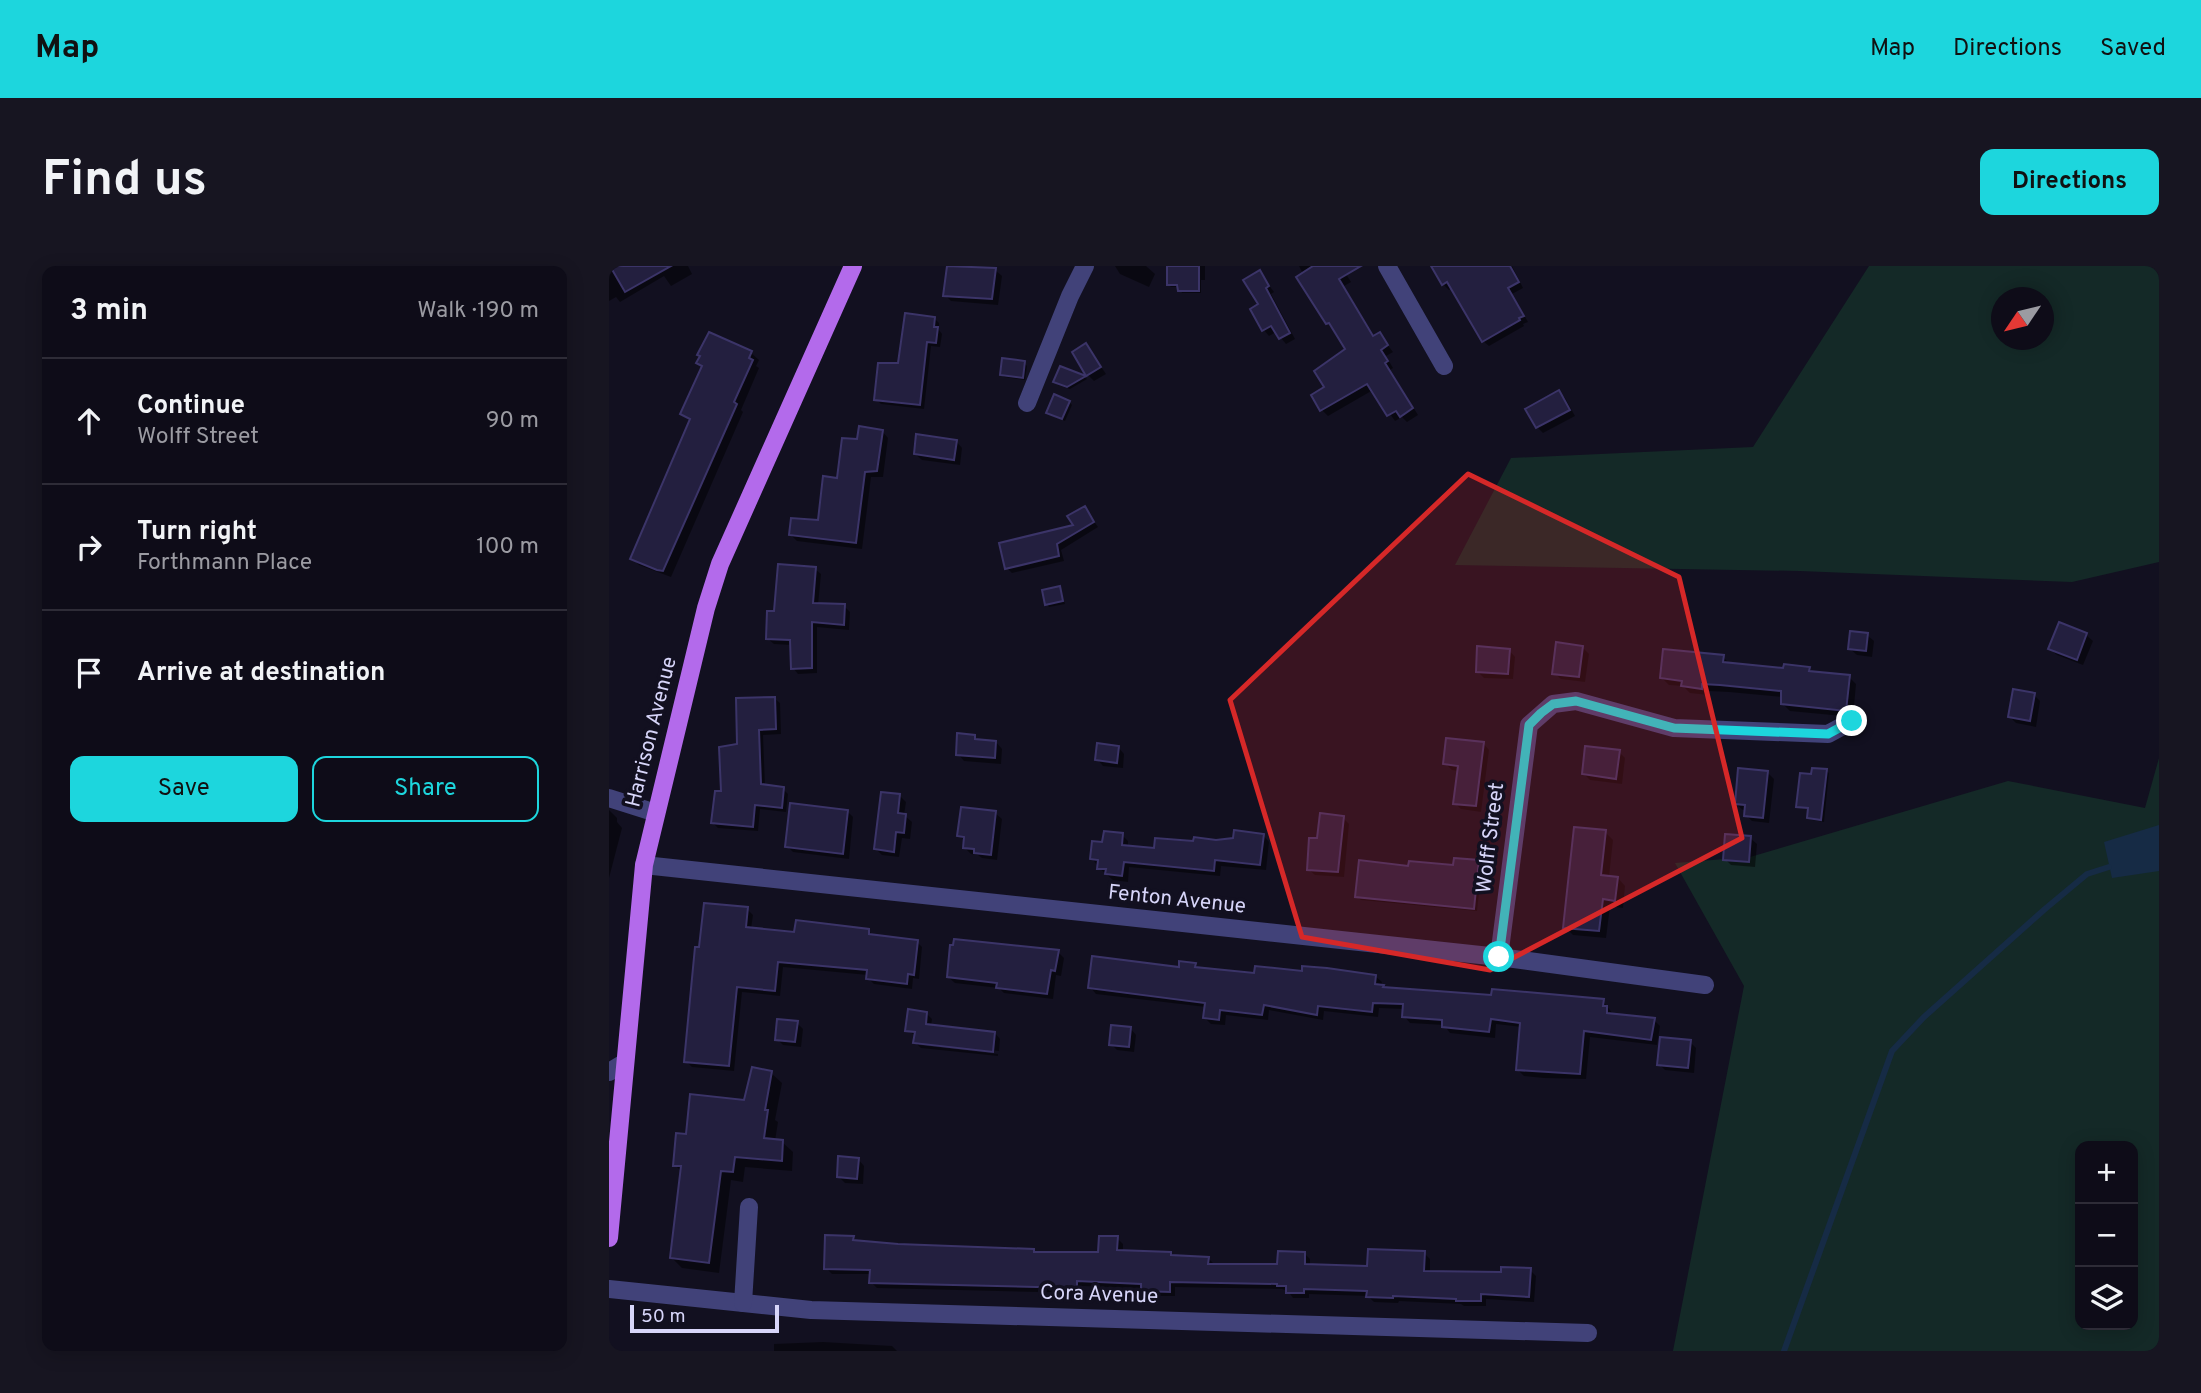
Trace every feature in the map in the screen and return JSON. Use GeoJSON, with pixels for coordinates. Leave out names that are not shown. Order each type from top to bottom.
{"type":"FeatureCollection","features":[{"type":"Feature","properties":{"kind":"main road","name":"Harrison Avenue"},"geometry":{"type":"LineString","coordinates":[[609,1238],[616,1067],[643,865],[706,608],[720,564],[853,266]]}},
{"type":"Feature","properties":{"kind":"street"},"geometry":{"type":"LineString","coordinates":[[1027,403],[1070,296],[1085,266]]}},
{"type":"Feature","properties":{"kind":"street"},"geometry":{"type":"LineString","coordinates":[[1387,266],[1444,366]]}},
{"type":"Feature","properties":{"kind":"street","name":"Wolff Street"},"geometry":{"type":"LineString","coordinates":[[1499,957],[1529,725],[1553,704],[1576,701],[1674,728],[1828,734],[1852,721]]}},
{"type":"Feature","properties":{"kind":"street"},"geometry":{"type":"LineString","coordinates":[[609,798],[656,813]]}},
{"type":"Feature","properties":{"kind":"street","name":"Fenton Avenue"},"geometry":{"type":"LineString","coordinates":[[643,865],[1499,957],[1705,985]]}},
{"type":"Feature","properties":{"kind":"street"},"geometry":{"type":"LineString","coordinates":[[743,1303],[749,1208]]}},
{"type":"Feature","properties":{"kind":"street","name":"Cora Avenue"},"geometry":{"type":"LineString","coordinates":[[609,1289],[811,1310],[1588,1333]]}},
{"type":"Feature","properties":{"kind":"highlighted area"},"geometry":{"type":"Polygon","coordinates":[[[1468,474],[1679,577],[1742,838],[1490,970],[1302,937],[1230,700],[1468,474]]]}},
{"type":"Feature","properties":{"kind":"green space"},"geometry":{"type":"Polygon","coordinates":[[[1869,266],[2159,266],[2159,562],[2072,582],[1800,571],[1455,565],[1511,458],[1753,447],[1869,266]]]}},
{"type":"Feature","properties":{"kind":"green space"},"geometry":{"type":"Polygon","coordinates":[[[2159,758],[2159,1351],[1673,1351],[1744,986],[1675,863],[1750,857],[2008,781],[2145,808],[2159,758]]]}},
{"type":"Feature","properties":{"kind":"water"},"geometry":{"type":"Polygon","coordinates":[[[2159,825],[2159,871],[2112,878],[2104,842],[2159,825]]]}},
{"type":"Feature","properties":{"kind":"building"},"geometry":{"type":"Polygon","coordinates":[[[610,266],[671,266],[625,292],[610,266]]]}},
{"type":"Feature","properties":{"kind":"building"},"geometry":{"type":"Polygon","coordinates":[[[947,266],[996,268],[992,299],[943,296],[947,266]]]}},
{"type":"Feature","properties":{"kind":"building"},"geometry":{"type":"Polygon","coordinates":[[[1167,266],[1199,266],[1199,291],[1178,291],[1177,285],[1167,285],[1167,266]]]}},
{"type":"Feature","properties":{"kind":"building"},"geometry":{"type":"Polygon","coordinates":[[[1313,266],[1361,266],[1339,279],[1373,336],[1380,332],[1388,345],[1381,350],[1388,361],[1385,363],[1413,408],[1400,417],[1396,411],[1387,416],[1367,384],[1320,411],[1311,395],[1324,387],[1314,371],[1345,349],[1296,277],[1313,266]]]}},
{"type":"Feature","properties":{"kind":"building"},"geometry":{"type":"Polygon","coordinates":[[[1431,266],[1510,266],[1519,282],[1508,288],[1524,316],[1482,342],[1447,282],[1442,285],[1431,266]]]}},
{"type":"Feature","properties":{"kind":"building"},"geometry":{"type":"Polygon","coordinates":[[[1260,270],[1269,286],[1266,288],[1290,333],[1279,339],[1271,326],[1262,331],[1250,309],[1258,304],[1243,280],[1260,270]]]}},
{"type":"Feature","properties":{"kind":"building"},"geometry":{"type":"Polygon","coordinates":[[[905,313],[935,317],[934,327],[938,327],[936,343],[927,342],[920,405],[874,400],[878,363],[898,363],[905,313]]]}},
{"type":"Feature","properties":{"kind":"building"},"geometry":{"type":"Polygon","coordinates":[[[709,332],[752,351],[749,358],[753,360],[734,402],[737,404],[663,571],[657,570],[630,559],[690,419],[680,414],[702,366],[696,363],[700,356],[697,355],[709,332]]]}},
{"type":"Feature","properties":{"kind":"building"},"geometry":{"type":"Polygon","coordinates":[[[1086,343],[1101,367],[1086,376],[1072,352],[1086,343]]]}},
{"type":"Feature","properties":{"kind":"building"},"geometry":{"type":"Polygon","coordinates":[[[1002,358],[1025,361],[1023,378],[1000,375],[1002,358]]]}},
{"type":"Feature","properties":{"kind":"building"},"geometry":{"type":"Polygon","coordinates":[[[1060,366],[1086,376],[1067,387],[1053,382],[1060,366]]]}},
{"type":"Feature","properties":{"kind":"building"},"geometry":{"type":"Polygon","coordinates":[[[1559,390],[1570,410],[1536,428],[1525,409],[1559,390]]]}},
{"type":"Feature","properties":{"kind":"building"},"geometry":{"type":"Polygon","coordinates":[[[1054,394],[1070,401],[1062,419],[1046,413],[1054,394]]]}},
{"type":"Feature","properties":{"kind":"building"},"geometry":{"type":"Polygon","coordinates":[[[859,426],[883,430],[877,471],[865,472],[856,543],[789,535],[791,518],[818,520],[823,476],[837,478],[842,438],[857,439],[859,426]]]}},
{"type":"Feature","properties":{"kind":"building"},"geometry":{"type":"Polygon","coordinates":[[[916,434],[957,440],[954,460],[914,454],[916,434]]]}},
{"type":"Feature","properties":{"kind":"building"},"geometry":{"type":"Polygon","coordinates":[[[1085,506],[1094,522],[1057,544],[1059,556],[1005,569],[999,543],[1073,525],[1067,516],[1085,506]]]}},
{"type":"Feature","properties":{"kind":"building"},"geometry":{"type":"Polygon","coordinates":[[[778,564],[816,567],[813,603],[845,604],[844,625],[812,622],[812,668],[791,669],[790,640],[766,639],[767,611],[774,611],[778,564]]]}},
{"type":"Feature","properties":{"kind":"building"},"geometry":{"type":"Polygon","coordinates":[[[1060,586],[1063,601],[1045,605],[1042,590],[1060,586]]]}},
{"type":"Feature","properties":{"kind":"building"},"geometry":{"type":"Polygon","coordinates":[[[2059,622],[2087,633],[2077,660],[2048,649],[2059,622]]]}},
{"type":"Feature","properties":{"kind":"building"},"geometry":{"type":"Polygon","coordinates":[[[1850,631],[1868,633],[1866,651],[1848,649],[1850,631]]]}},
{"type":"Feature","properties":{"kind":"building"},"geometry":{"type":"Polygon","coordinates":[[[1556,642],[1583,646],[1579,677],[1552,674],[1556,642]]]}},
{"type":"Feature","properties":{"kind":"building"},"geometry":{"type":"Polygon","coordinates":[[[1477,646],[1510,649],[1508,674],[1476,672],[1477,646]]]}},
{"type":"Feature","properties":{"kind":"building"},"geometry":{"type":"Polygon","coordinates":[[[1663,649],[1724,655],[1723,662],[1783,668],[1784,664],[1810,667],[1809,671],[1850,675],[1846,711],[1781,704],[1781,691],[1702,684],[1702,689],[1681,686],[1682,681],[1660,678],[1663,649]]]}},
{"type":"Feature","properties":{"kind":"building"},"geometry":{"type":"Polygon","coordinates":[[[2013,689],[2035,693],[2030,721],[2008,717],[2013,689]]]}},
{"type":"Feature","properties":{"kind":"building"},"geometry":{"type":"Polygon","coordinates":[[[775,697],[776,729],[759,730],[761,784],[784,787],[782,808],[755,805],[753,827],[711,823],[715,791],[721,791],[719,747],[737,744],[736,698],[775,697]]]}},
{"type":"Feature","properties":{"kind":"building"},"geometry":{"type":"Polygon","coordinates":[[[957,733],[975,735],[975,739],[996,741],[995,758],[956,755],[957,733]]]}},
{"type":"Feature","properties":{"kind":"building"},"geometry":{"type":"Polygon","coordinates":[[[1446,738],[1484,742],[1476,806],[1453,804],[1458,766],[1443,764],[1446,738]]]}},
{"type":"Feature","properties":{"kind":"building"},"geometry":{"type":"Polygon","coordinates":[[[1097,743],[1119,746],[1117,763],[1095,760],[1097,743]]]}},
{"type":"Feature","properties":{"kind":"building"},"geometry":{"type":"Polygon","coordinates":[[[1585,746],[1620,750],[1616,779],[1582,774],[1585,746]]]}},
{"type":"Feature","properties":{"kind":"building"},"geometry":{"type":"Polygon","coordinates":[[[1738,768],[1768,771],[1763,818],[1744,816],[1745,805],[1735,804],[1738,768]]]}},
{"type":"Feature","properties":{"kind":"building"},"geometry":{"type":"Polygon","coordinates":[[[1812,768],[1827,769],[1821,820],[1807,818],[1808,808],[1796,807],[1800,773],[1811,774],[1812,768]]]}},
{"type":"Feature","properties":{"kind":"building"},"geometry":{"type":"Polygon","coordinates":[[[881,792],[900,794],[898,813],[906,814],[904,833],[896,832],[894,852],[874,849],[881,792]]]}},
{"type":"Feature","properties":{"kind":"building"},"geometry":{"type":"Polygon","coordinates":[[[790,803],[848,810],[843,854],[785,847],[790,803]]]}},
{"type":"Feature","properties":{"kind":"building"},"geometry":{"type":"Polygon","coordinates":[[[961,807],[996,811],[991,855],[974,853],[974,849],[963,848],[964,837],[957,836],[961,807]]]}},
{"type":"Feature","properties":{"kind":"building"},"geometry":{"type":"Polygon","coordinates":[[[1320,813],[1344,816],[1338,872],[1307,870],[1309,838],[1317,838],[1320,813]]]}},
{"type":"Feature","properties":{"kind":"building"},"geometry":{"type":"Polygon","coordinates":[[[1574,827],[1606,830],[1601,875],[1618,877],[1615,901],[1603,899],[1599,931],[1563,928],[1574,827]]]}},
{"type":"Feature","properties":{"kind":"building"},"geometry":{"type":"Polygon","coordinates":[[[1234,830],[1264,834],[1260,865],[1215,860],[1214,871],[1124,862],[1122,876],[1105,874],[1106,869],[1097,869],[1098,860],[1090,859],[1092,841],[1102,842],[1104,831],[1123,833],[1122,845],[1154,848],[1155,838],[1193,841],[1194,837],[1216,840],[1233,838],[1234,830]]]}},
{"type":"Feature","properties":{"kind":"building"},"geometry":{"type":"Polygon","coordinates":[[[1725,834],[1751,836],[1749,862],[1723,860],[1725,834]]]}},
{"type":"Feature","properties":{"kind":"building"},"geometry":{"type":"Polygon","coordinates":[[[1454,858],[1479,860],[1474,909],[1355,897],[1359,860],[1408,866],[1409,861],[1453,865],[1454,858]]]}},
{"type":"Feature","properties":{"kind":"building"},"geometry":{"type":"Polygon","coordinates":[[[704,903],[748,907],[746,927],[794,932],[796,920],[869,929],[869,934],[918,940],[914,975],[908,974],[907,984],[866,979],[867,970],[778,962],[775,991],[737,987],[729,1066],[684,1062],[695,947],[699,947],[704,903]]]}},
{"type":"Feature","properties":{"kind":"building"},"geometry":{"type":"Polygon","coordinates":[[[954,939],[1059,950],[1055,971],[1051,970],[1047,994],[996,988],[997,983],[947,977],[950,945],[953,945],[954,939]]]}},
{"type":"Feature","properties":{"kind":"building"},"geometry":{"type":"Polygon","coordinates":[[[1092,956],[1179,967],[1179,961],[1196,963],[1195,967],[1254,973],[1255,966],[1302,971],[1302,966],[1327,968],[1376,975],[1375,984],[1384,985],[1383,987],[1491,995],[1492,989],[1604,999],[1603,1006],[1607,1006],[1607,1013],[1655,1018],[1651,1040],[1584,1031],[1580,1074],[1516,1070],[1520,1023],[1491,1019],[1489,1032],[1442,1027],[1442,1020],[1402,1017],[1403,1004],[1373,1003],[1372,1012],[1318,1006],[1317,1015],[1264,1005],[1262,1015],[1220,1010],[1219,1020],[1203,1018],[1205,1003],[1088,988],[1092,956]]]}},
{"type":"Feature","properties":{"kind":"building"},"geometry":{"type":"Polygon","coordinates":[[[908,1009],[927,1012],[926,1024],[995,1032],[993,1052],[913,1043],[915,1032],[905,1031],[908,1009]]]}},
{"type":"Feature","properties":{"kind":"building"},"geometry":{"type":"Polygon","coordinates":[[[777,1019],[798,1021],[795,1042],[775,1040],[777,1019]]]}},
{"type":"Feature","properties":{"kind":"building"},"geometry":{"type":"Polygon","coordinates":[[[1111,1025],[1131,1027],[1129,1047],[1109,1045],[1111,1025]]]}},
{"type":"Feature","properties":{"kind":"building"},"geometry":{"type":"Polygon","coordinates":[[[1660,1037],[1691,1040],[1688,1068],[1657,1065],[1660,1037]]]}},
{"type":"Feature","properties":{"kind":"building"},"geometry":{"type":"Polygon","coordinates":[[[752,1067],[772,1071],[765,1110],[768,1110],[764,1138],[783,1140],[782,1161],[735,1157],[733,1172],[721,1171],[709,1263],[670,1258],[681,1166],[673,1166],[676,1133],[686,1134],[690,1094],[744,1100],[752,1067]]]}},
{"type":"Feature","properties":{"kind":"building"},"geometry":{"type":"Polygon","coordinates":[[[838,1156],[859,1158],[857,1179],[837,1177],[838,1156]]]}},
{"type":"Feature","properties":{"kind":"building"},"geometry":{"type":"Polygon","coordinates":[[[825,1235],[854,1236],[853,1240],[898,1244],[1034,1249],[1034,1252],[1098,1252],[1099,1236],[1118,1236],[1117,1250],[1171,1252],[1171,1255],[1209,1257],[1208,1264],[1277,1264],[1278,1251],[1305,1252],[1305,1264],[1367,1266],[1368,1249],[1425,1251],[1424,1271],[1501,1272],[1501,1267],[1531,1268],[1529,1297],[1481,1294],[1481,1301],[1366,1297],[1367,1291],[1304,1289],[1304,1293],[1286,1293],[1286,1286],[1277,1284],[1170,1282],[1170,1292],[1141,1291],[1141,1284],[1077,1281],[1077,1288],[869,1283],[870,1270],[824,1269],[825,1235]]]}},
{"type":"Feature","properties":{"kind":"waterway"},"geometry":{"type":"LineString","coordinates":[[1784,1351],[1892,1051],[1924,1017],[2045,909],[2087,874],[2109,867]]}},
{"type":"Feature","properties":{"kind":"route"},"geometry":{"type":"LineString","coordinates":[[1499,957],[1529,725],[1553,704],[1576,701],[1674,728],[1828,734],[1852,721]]}}]}
